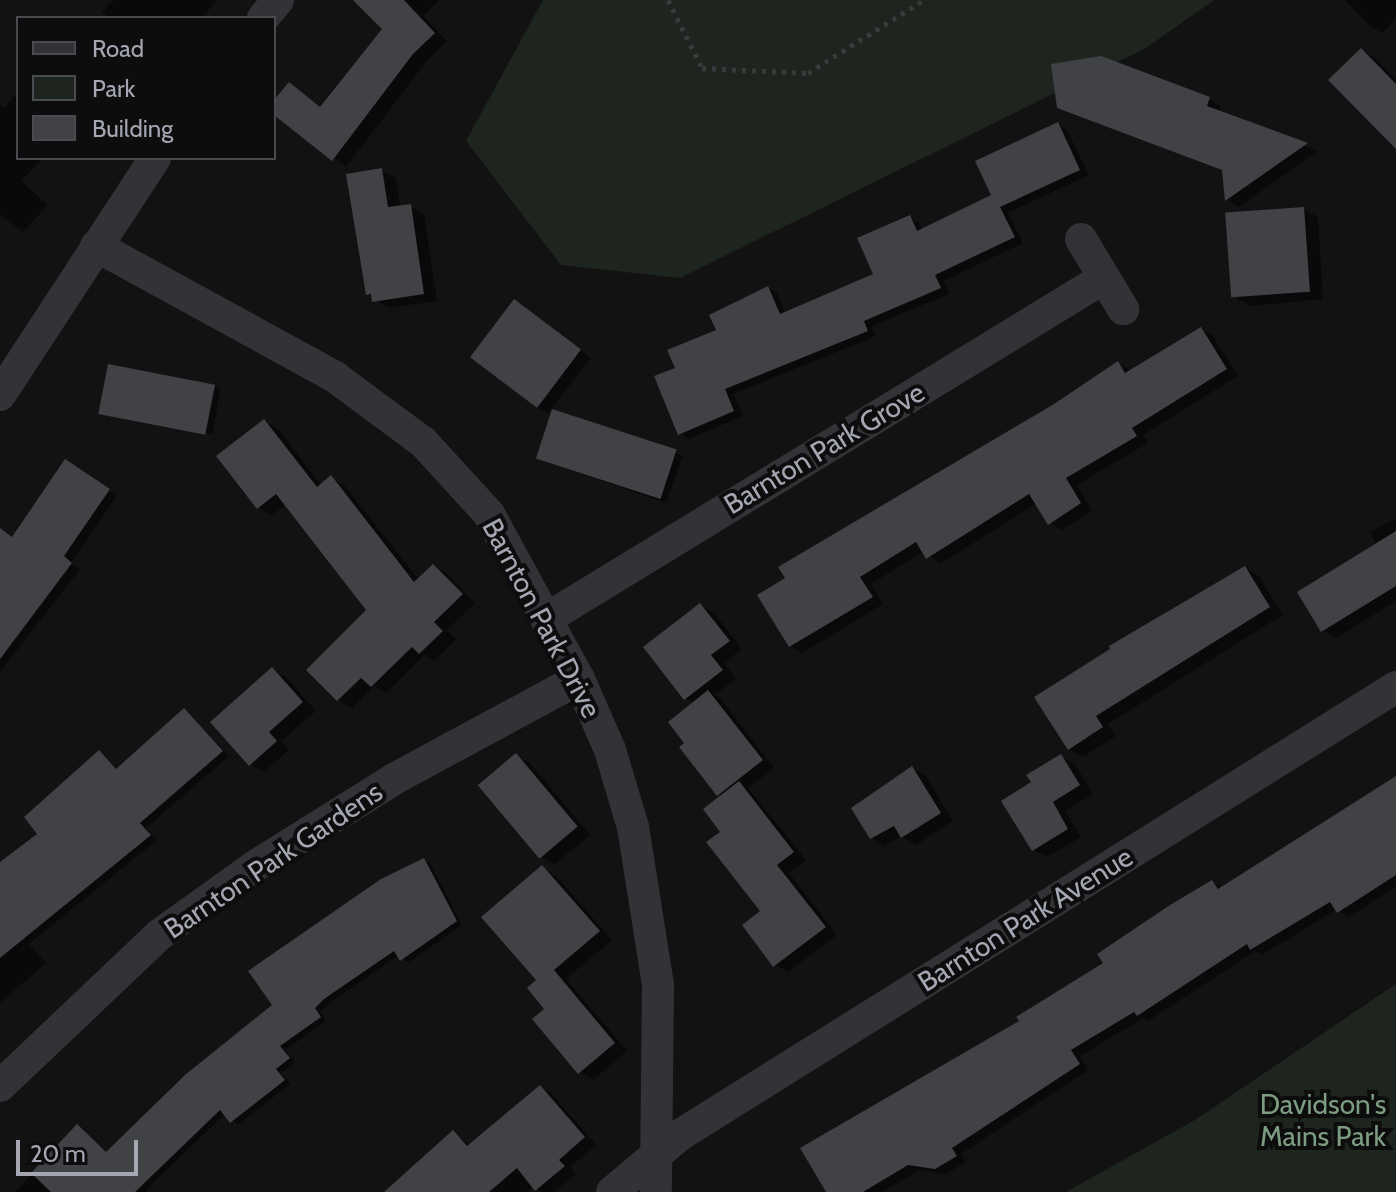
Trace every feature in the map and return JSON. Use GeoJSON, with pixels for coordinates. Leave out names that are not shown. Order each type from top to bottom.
{"type":"FeatureCollection","features":[{"type":"Feature","properties":{"kind":"street"},"geometry":{"type":"LineString","coordinates":[[265,16],[278,0]]}},
{"type":"Feature","properties":{"kind":"street"},"geometry":{"type":"LineString","coordinates":[[0,395],[154,160]]}},
{"type":"Feature","properties":{"kind":"street"},"geometry":{"type":"LineString","coordinates":[[1081,239],[1123,309]]}},
{"type":"Feature","properties":{"kind":"street","name":"Barnton Park Drive"},"geometry":{"type":"LineString","coordinates":[[96,246],[335,377],[423,442],[489,514],[579,679],[610,750],[633,827],[647,900],[658,985],[656,1192]]}},
{"type":"Feature","properties":{"kind":"street","name":"Barnton Park Grove"},"geometry":{"type":"LineString","coordinates":[[546,619],[1104,278]]}},
{"type":"Feature","properties":{"kind":"street","name":"Barnton Park Gardens"},"geometry":{"type":"LineString","coordinates":[[0,1086],[159,935],[255,866],[394,779],[579,679]]}},
{"type":"Feature","properties":{"kind":"street","name":"Barnton Park Avenue"},"geometry":{"type":"LineString","coordinates":[[612,1192],[680,1135],[1396,687]]}},
{"type":"Feature","properties":{"kind":"path"},"geometry":{"type":"LineString","coordinates":[[668,0],[702,68],[808,73],[924,0]]}},
{"type":"Feature","properties":{"kind":"green space"},"geometry":{"type":"Polygon","coordinates":[[[543,0],[1214,0],[1146,48],[680,278],[561,265],[466,141],[543,0]]]}},
{"type":"Feature","properties":{"kind":"green space","name":"Davidson's Mains Park"},"geometry":{"type":"Polygon","coordinates":[[[1396,984],[1396,1192],[1066,1192],[1195,1120],[1396,984]]]}},
{"type":"Feature","properties":{"kind":"building"},"geometry":{"type":"Polygon","coordinates":[[[353,0],[404,0],[435,33],[413,54],[332,161],[276,117],[276,98],[289,82],[320,107],[382,29],[353,0]]]}},
{"type":"Feature","properties":{"kind":"building"},"geometry":{"type":"Polygon","coordinates":[[[1361,48],[1396,84],[1396,149],[1328,80],[1361,48]]]}},
{"type":"Feature","properties":{"kind":"building"},"geometry":{"type":"Polygon","coordinates":[[[1101,56],[1210,97],[1207,106],[1308,143],[1225,201],[1222,170],[1057,108],[1051,64],[1101,56]]]}},
{"type":"Feature","properties":{"kind":"building"},"geometry":{"type":"Polygon","coordinates":[[[1058,122],[1080,170],[1000,207],[1015,237],[935,275],[941,288],[864,321],[868,331],[725,389],[734,411],[678,435],[654,376],[675,368],[667,350],[716,330],[709,315],[768,286],[780,314],[873,274],[857,238],[910,215],[917,231],[991,195],[975,161],[1058,122]]]}},
{"type":"Feature","properties":{"kind":"building"},"geometry":{"type":"Polygon","coordinates":[[[382,168],[388,207],[411,204],[424,294],[372,302],[371,294],[366,295],[346,174],[382,168]]]}},
{"type":"Feature","properties":{"kind":"building"},"geometry":{"type":"Polygon","coordinates":[[[1304,207],[1310,292],[1231,297],[1225,213],[1304,207]]]}},
{"type":"Feature","properties":{"kind":"building"},"geometry":{"type":"Polygon","coordinates":[[[514,299],[581,350],[537,408],[470,357],[514,299]]]}},
{"type":"Feature","properties":{"kind":"building"},"geometry":{"type":"Polygon","coordinates":[[[1201,327],[1227,369],[1132,428],[1137,436],[1066,478],[1081,503],[1048,525],[1029,494],[926,559],[916,542],[860,577],[873,597],[789,647],[757,595],[785,578],[778,567],[1054,404],[1118,361],[1125,373],[1201,327]]]}},
{"type":"Feature","properties":{"kind":"building"},"geometry":{"type":"Polygon","coordinates":[[[108,364],[215,385],[205,435],[98,414],[108,364]]]}},
{"type":"Feature","properties":{"kind":"building"},"geometry":{"type":"Polygon","coordinates":[[[552,409],[677,449],[661,499],[536,458],[552,409]]]}},
{"type":"Feature","properties":{"kind":"building"},"geometry":{"type":"Polygon","coordinates":[[[264,419],[317,487],[331,475],[414,582],[433,564],[463,594],[434,622],[443,631],[419,654],[412,647],[371,687],[361,678],[337,701],[306,670],[366,610],[276,494],[257,509],[216,456],[264,419]]]}},
{"type":"Feature","properties":{"kind":"building"},"geometry":{"type":"Polygon","coordinates":[[[65,459],[110,489],[64,556],[72,563],[0,659],[0,528],[12,537],[65,459]]]}},
{"type":"Feature","properties":{"kind":"building"},"geometry":{"type":"Polygon","coordinates":[[[1396,531],[1396,586],[1321,632],[1297,592],[1396,531]]]}},
{"type":"Feature","properties":{"kind":"building"},"geometry":{"type":"Polygon","coordinates":[[[1245,566],[1270,607],[1096,716],[1103,727],[1068,750],[1034,697],[1110,649],[1109,646],[1245,566]]]}},
{"type":"Feature","properties":{"kind":"building"},"geometry":{"type":"Polygon","coordinates":[[[700,603],[730,641],[711,655],[723,670],[684,700],[643,647],[700,603]]]}},
{"type":"Feature","properties":{"kind":"building"},"geometry":{"type":"Polygon","coordinates":[[[272,667],[303,702],[269,732],[277,741],[249,766],[210,722],[272,667]]]}},
{"type":"Feature","properties":{"kind":"building"},"geometry":{"type":"Polygon","coordinates":[[[708,690],[763,760],[717,796],[679,747],[684,743],[668,722],[708,690]]]}},
{"type":"Feature","properties":{"kind":"building"},"geometry":{"type":"Polygon","coordinates":[[[184,708],[223,751],[140,823],[151,835],[0,958],[0,862],[37,834],[24,817],[99,750],[116,769],[184,708]]]}},
{"type":"Feature","properties":{"kind":"building"},"geometry":{"type":"Polygon","coordinates":[[[516,753],[578,827],[539,859],[478,785],[516,753]]]}},
{"type":"Feature","properties":{"kind":"building"},"geometry":{"type":"Polygon","coordinates":[[[1061,754],[1080,785],[1053,802],[1068,829],[1032,851],[1001,801],[1031,782],[1026,775],[1061,754]]]}},
{"type":"Feature","properties":{"kind":"building"},"geometry":{"type":"Polygon","coordinates":[[[912,766],[941,813],[901,838],[894,826],[870,839],[851,808],[912,766]]]}},
{"type":"Feature","properties":{"kind":"building"},"geometry":{"type":"Polygon","coordinates":[[[1396,776],[1396,875],[1337,913],[1330,902],[1250,950],[1247,944],[1137,1016],[1134,1012],[1071,1050],[1080,1064],[952,1148],[957,1156],[935,1169],[908,1165],[863,1192],[826,1192],[800,1148],[1019,1021],[1016,1017],[1103,963],[1097,954],[1170,905],[1212,880],[1218,889],[1396,776]]]}},
{"type":"Feature","properties":{"kind":"building"},"geometry":{"type":"Polygon","coordinates":[[[739,781],[794,852],[777,865],[826,927],[773,967],[742,925],[760,911],[706,842],[720,832],[703,809],[739,781]]]}},
{"type":"Feature","properties":{"kind":"building"},"geometry":{"type":"Polygon","coordinates":[[[424,858],[457,921],[400,961],[394,951],[324,999],[315,1008],[321,1017],[280,1046],[290,1058],[276,1069],[285,1080],[230,1123],[220,1110],[135,1192],[51,1192],[31,1173],[77,1124],[106,1152],[185,1075],[272,1005],[248,971],[381,879],[424,858]]]}},
{"type":"Feature","properties":{"kind":"building"},"geometry":{"type":"Polygon","coordinates":[[[542,865],[600,931],[554,970],[615,1043],[578,1074],[532,1019],[544,1009],[527,988],[536,980],[481,917],[542,865]]]}},
{"type":"Feature","properties":{"kind":"building"},"geometry":{"type":"Polygon","coordinates":[[[540,1085],[585,1137],[559,1160],[565,1166],[535,1191],[517,1168],[489,1192],[384,1192],[453,1130],[467,1146],[540,1085]]]}}]}
